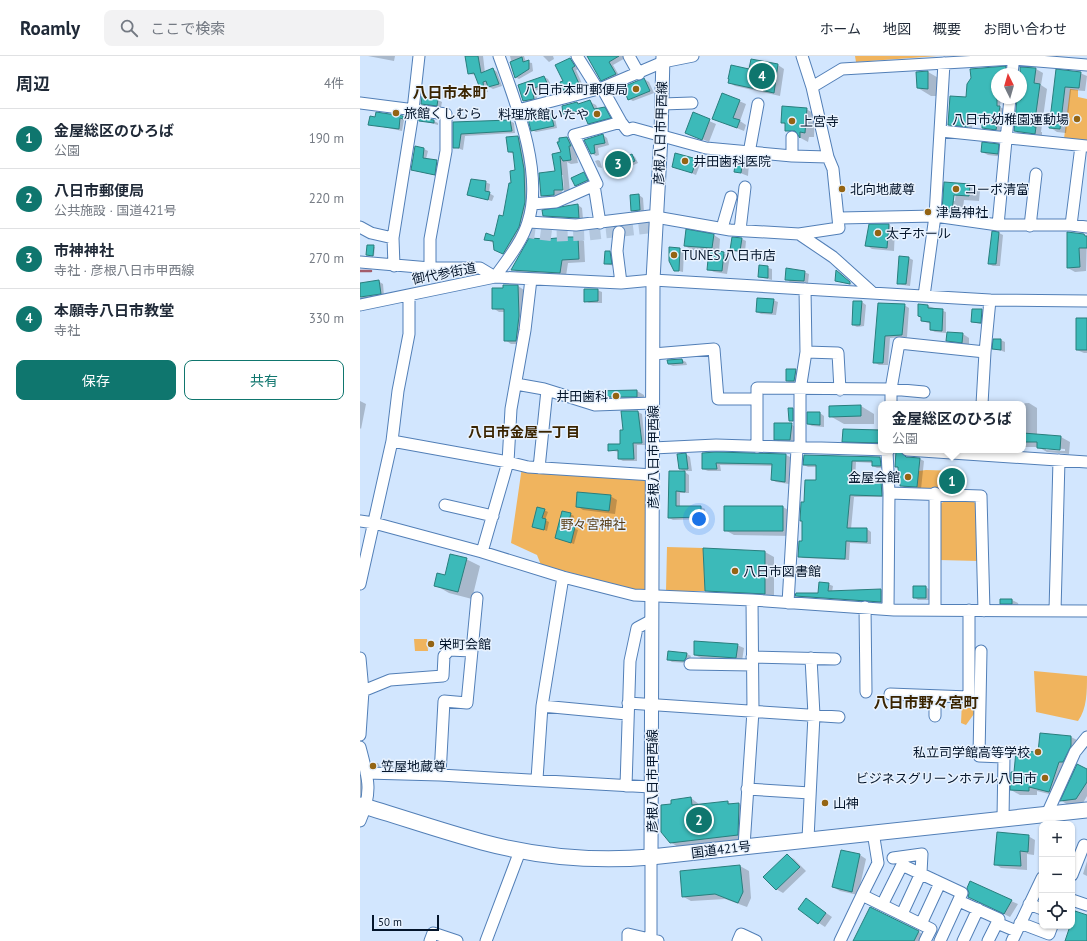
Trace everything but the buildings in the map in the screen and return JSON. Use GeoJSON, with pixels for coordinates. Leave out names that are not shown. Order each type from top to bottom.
{"type":"FeatureCollection","features":[{"type":"Feature","properties":{"kind":"highway","name":"国道421号"},"geometry":{"type":"LineString","coordinates":[[362,811],[520,851],[557,857],[595,860],[651,857],[1003,818],[1054,817],[1087,810]]}},
{"type":"Feature","properties":{"kind":"main road","name":"彦根八日市甲西線"},"geometry":{"type":"LineString","coordinates":[[651,857],[653,280],[661,136],[662,59]]}},
{"type":"Feature","properties":{"kind":"street"},"geometry":{"type":"LineString","coordinates":[[394,266],[393,238],[397,219],[419,56]]}},
{"type":"Feature","properties":{"kind":"street","name":"御代参街道"},"geometry":{"type":"LineString","coordinates":[[360,584],[392,441],[398,391],[409,334],[409,295],[495,277],[529,222],[532,204],[532,186],[523,123],[499,56]]}},
{"type":"Feature","properties":{"kind":"street"},"geometry":{"type":"LineString","coordinates":[[576,56],[627,130],[633,128],[706,148],[749,153],[828,157]]}},
{"type":"Feature","properties":{"kind":"street"},"geometry":{"type":"LineString","coordinates":[[629,56],[638,74]]}},
{"type":"Feature","properties":{"kind":"street"},"geometry":{"type":"LineString","coordinates":[[518,110],[599,88],[638,74],[662,59],[692,56]]}},
{"type":"Feature","properties":{"kind":"street"},"geometry":{"type":"LineString","coordinates":[[529,222],[576,225],[657,217],[722,228],[799,234],[839,228],[840,218],[833,169],[828,157],[812,87],[802,56]]}},
{"type":"Feature","properties":{"kind":"street"},"geometry":{"type":"LineString","coordinates":[[812,87],[842,69],[1014,58],[1087,65]]}},
{"type":"Feature","properties":{"kind":"street"},"geometry":{"type":"LineString","coordinates":[[1013,68],[1014,58]]}},
{"type":"Feature","properties":{"kind":"street"},"geometry":{"type":"LineString","coordinates":[[924,296],[935,216],[944,63]]}},
{"type":"Feature","properties":{"kind":"street"},"geometry":{"type":"LineString","coordinates":[[360,103],[446,114],[446,151],[430,239],[430,268]]}},
{"type":"Feature","properties":{"kind":"street"},"geometry":{"type":"LineString","coordinates":[[662,104],[692,103]]}},
{"type":"Feature","properties":{"kind":"street"},"geometry":{"type":"LineString","coordinates":[[749,153],[758,104]]}},
{"type":"Feature","properties":{"kind":"street"},"geometry":{"type":"LineString","coordinates":[[998,225],[1009,104]]}},
{"type":"Feature","properties":{"kind":"street"},"geometry":{"type":"LineString","coordinates":[[600,223],[594,185],[596,184],[574,135],[621,122]]}},
{"type":"Feature","properties":{"kind":"street"},"geometry":{"type":"LineString","coordinates":[[941,131],[1084,146],[1071,225]]}},
{"type":"Feature","properties":{"kind":"street"},"geometry":{"type":"LineString","coordinates":[[792,137],[792,156]]}},
{"type":"Feature","properties":{"kind":"street"},"geometry":{"type":"LineString","coordinates":[[1030,226],[1036,174]]}},
{"type":"Feature","properties":{"kind":"street"},"geometry":{"type":"LineString","coordinates":[[532,204],[556,202],[594,185]]}},
{"type":"Feature","properties":{"kind":"street"},"geometry":{"type":"LineString","coordinates":[[740,230],[745,187]]}},
{"type":"Feature","properties":{"kind":"street"},"geometry":{"type":"LineString","coordinates":[[722,228],[731,197]]}},
{"type":"Feature","properties":{"kind":"street"},"geometry":{"type":"LineString","coordinates":[[840,218],[935,216],[998,225],[1071,225],[1087,227]]}},
{"type":"Feature","properties":{"kind":"street"},"geometry":{"type":"LineString","coordinates":[[360,227],[371,232],[393,238]]}},
{"type":"Feature","properties":{"kind":"street"},"geometry":{"type":"LineString","coordinates":[[619,232],[617,251],[620,283]]}},
{"type":"Feature","properties":{"kind":"street"},"geometry":{"type":"LineString","coordinates":[[799,234],[833,257],[873,293]]}},
{"type":"Feature","properties":{"kind":"street"},"geometry":{"type":"LineString","coordinates":[[360,262],[430,268],[480,268],[495,277],[531,279],[620,283],[653,280],[990,300],[1087,301]]}},
{"type":"Feature","properties":{"kind":"street"},"geometry":{"type":"LineString","coordinates":[[482,552],[508,462],[511,408],[525,330],[531,279]]}},
{"type":"Feature","properties":{"kind":"street"},"geometry":{"type":"LineString","coordinates":[[788,603],[797,449],[800,444],[800,390],[806,352],[805,289]]}},
{"type":"Feature","properties":{"kind":"street"},"geometry":{"type":"LineString","coordinates":[[360,305],[409,295]]}},
{"type":"Feature","properties":{"kind":"street"},"geometry":{"type":"LineString","coordinates":[[982,401],[990,300]]}},
{"type":"Feature","properties":{"kind":"street"},"geometry":{"type":"LineString","coordinates":[[891,401],[891,389],[899,342],[985,352]]}},
{"type":"Feature","properties":{"kind":"street"},"geometry":{"type":"LineString","coordinates":[[653,354],[714,349],[718,399],[757,399]]}},
{"type":"Feature","properties":{"kind":"street"},"geometry":{"type":"LineString","coordinates":[[806,352],[838,353],[840,390]]}},
{"type":"Feature","properties":{"kind":"street"},"geometry":{"type":"LineString","coordinates":[[516,384],[546,390],[595,405],[653,403]]}},
{"type":"Feature","properties":{"kind":"street"},"geometry":{"type":"LineString","coordinates":[[757,447],[757,388],[800,390],[891,389],[924,392]]}},
{"type":"Feature","properties":{"kind":"street"},"geometry":{"type":"LineString","coordinates":[[539,468],[546,390]]}},
{"type":"Feature","properties":{"kind":"street"},"geometry":{"type":"LineString","coordinates":[[392,441],[528,467],[653,475]]}},
{"type":"Feature","properties":{"kind":"street"},"geometry":{"type":"LineString","coordinates":[[653,448],[716,445],[797,449],[878,451]]}},
{"type":"Feature","properties":{"kind":"street"},"geometry":{"type":"LineString","coordinates":[[888,453],[888,609]]}},
{"type":"Feature","properties":{"kind":"street"},"geometry":{"type":"LineString","coordinates":[[990,453],[1087,462]]}},
{"type":"Feature","properties":{"kind":"street"},"geometry":{"type":"LineString","coordinates":[[1055,610],[1059,460]]}},
{"type":"Feature","properties":{"kind":"street"},"geometry":{"type":"LineString","coordinates":[[889,493],[935,493],[981,496],[984,611]]}},
{"type":"Feature","properties":{"kind":"street"},"geometry":{"type":"LineString","coordinates":[[935,493],[935,610]]}},
{"type":"Feature","properties":{"kind":"street"},"geometry":{"type":"LineString","coordinates":[[445,505],[493,516]]}},
{"type":"Feature","properties":{"kind":"street"},"geometry":{"type":"LineString","coordinates":[[360,521],[374,523],[482,552],[563,577],[634,595],[652,594],[888,609],[984,611],[1087,610]]}},
{"type":"Feature","properties":{"kind":"street"},"geometry":{"type":"LineString","coordinates":[[537,779],[542,706],[563,577]]}},
{"type":"Feature","properties":{"kind":"street"},"geometry":{"type":"LineString","coordinates":[[440,774],[444,701],[467,702],[477,598]]}},
{"type":"Feature","properties":{"kind":"street"},"geometry":{"type":"LineString","coordinates":[[744,846],[753,711],[752,600]]}},
{"type":"Feature","properties":{"kind":"street"},"geometry":{"type":"LineString","coordinates":[[865,607],[866,692]]}},
{"type":"Feature","properties":{"kind":"street"},"geometry":{"type":"LineString","coordinates":[[890,694],[968,697],[969,610]]}},
{"type":"Feature","properties":{"kind":"street"},"geometry":{"type":"LineString","coordinates":[[626,786],[630,661],[637,628],[652,620]]}},
{"type":"Feature","properties":{"kind":"street"},"geometry":{"type":"LineString","coordinates":[[362,686],[390,680],[443,676],[444,656],[448,650],[472,651]]}},
{"type":"Feature","properties":{"kind":"street"},"geometry":{"type":"LineString","coordinates":[[981,650],[979,756],[1004,757],[1003,818]]}},
{"type":"Feature","properties":{"kind":"street"},"geometry":{"type":"LineString","coordinates":[[360,658],[362,686],[360,735]]}},
{"type":"Feature","properties":{"kind":"street"},"geometry":{"type":"LineString","coordinates":[[808,839],[814,715],[811,658]]}},
{"type":"Feature","properties":{"kind":"street"},"geometry":{"type":"LineString","coordinates":[[690,664],[811,658],[835,659]]}},
{"type":"Feature","properties":{"kind":"street"},"geometry":{"type":"LineString","coordinates":[[935,716],[936,696]]}},
{"type":"Feature","properties":{"kind":"street"},"geometry":{"type":"LineString","coordinates":[[542,706],[628,708],[652,704],[839,717]]}},
{"type":"Feature","properties":{"kind":"street"},"geometry":{"type":"LineString","coordinates":[[1054,817],[1075,752],[1087,738]]}},
{"type":"Feature","properties":{"kind":"street"},"geometry":{"type":"LineString","coordinates":[[360,748],[369,792],[362,811]]}},
{"type":"Feature","properties":{"kind":"street"},"geometry":{"type":"LineString","coordinates":[[366,773],[440,774],[652,787]]}},
{"type":"Feature","properties":{"kind":"street"},"geometry":{"type":"LineString","coordinates":[[747,789],[810,793]]}},
{"type":"Feature","properties":{"kind":"street"},"geometry":{"type":"LineString","coordinates":[[840,941],[878,863],[873,832]]}},
{"type":"Feature","properties":{"kind":"street"},"geometry":{"type":"LineString","coordinates":[[1075,868],[1084,845]]}},
{"type":"Feature","properties":{"kind":"street"},"geometry":{"type":"LineString","coordinates":[[486,941],[520,851]]}},
{"type":"Feature","properties":{"kind":"street"},"geometry":{"type":"LineString","coordinates":[[900,860],[922,854],[921,874],[902,914]]}},
{"type":"Feature","properties":{"kind":"street"},"geometry":{"type":"LineString","coordinates":[[628,941],[628,934],[653,940],[651,857]]}},
{"type":"Feature","properties":{"kind":"street"},"geometry":{"type":"LineString","coordinates":[[882,905],[900,860]]}},
{"type":"Feature","properties":{"kind":"street"},"geometry":{"type":"LineString","coordinates":[[900,860],[921,874],[962,893],[940,941]]}},
{"type":"Feature","properties":{"kind":"street"},"geometry":{"type":"LineString","coordinates":[[921,924],[940,883]]}},
{"type":"Feature","properties":{"kind":"street"},"geometry":{"type":"LineString","coordinates":[[1016,932],[1029,904],[1039,889]]}},
{"type":"Feature","properties":{"kind":"street"},"geometry":{"type":"LineString","coordinates":[[862,895],[931,929],[925,941]]}},
{"type":"Feature","properties":{"kind":"street"},"geometry":{"type":"LineString","coordinates":[[959,901],[999,919],[988,941]]}},
{"type":"Feature","properties":{"kind":"street"},"geometry":{"type":"LineString","coordinates":[[1075,901],[1087,905]]}},
{"type":"Feature","properties":{"kind":"street"},"geometry":{"type":"LineString","coordinates":[[1029,904],[1039,908]]}},
{"type":"Feature","properties":{"kind":"street"},"geometry":{"type":"LineString","coordinates":[[963,941],[978,909]]}},
{"type":"Feature","properties":{"kind":"street"},"geometry":{"type":"LineString","coordinates":[[997,923],[1016,932],[1049,934],[1051,929]]}},
{"type":"Feature","properties":{"kind":"street"},"geometry":{"type":"LineString","coordinates":[[430,941],[433,933],[457,941]]}},
{"type":"Feature","properties":{"kind":"street"},"geometry":{"type":"LineString","coordinates":[[738,941],[741,934],[756,941]]}},
{"type":"Feature","properties":{"kind":"green space"},"geometry":{"type":"Polygon","coordinates":[[[855,56],[938,56],[856,62],[855,56]]]}},
{"type":"Feature","properties":{"kind":"green space","name":"八日市幼稚園運動場"},"geometry":{"type":"Polygon","coordinates":[[[1070,89],[1078,90],[1078,97],[1087,99],[1087,141],[1064,139],[1070,89]]]}},
{"type":"Feature","properties":{"kind":"green space","name":"野々宮神社"},"geometry":{"type":"Polygon","coordinates":[[[522,467],[646,474],[645,543],[648,593],[541,565],[537,555],[511,543],[522,467]]]}},
{"type":"Feature","properties":{"kind":"green space"},"geometry":{"type":"Polygon","coordinates":[[[918,471],[963,471],[962,493],[917,490],[918,471]]]}},
{"type":"Feature","properties":{"kind":"green space"},"geometry":{"type":"Polygon","coordinates":[[[948,499],[972,500],[977,505],[979,561],[939,560],[940,504],[948,499]]]}},
{"type":"Feature","properties":{"kind":"green space"},"geometry":{"type":"Polygon","coordinates":[[[667,547],[703,548],[705,591],[666,591],[667,547]]]}},
{"type":"Feature","properties":{"kind":"green space"},"geometry":{"type":"Polygon","coordinates":[[[414,639],[427,639],[428,651],[415,651],[414,639]]]}},
{"type":"Feature","properties":{"kind":"green space"},"geometry":{"type":"Polygon","coordinates":[[[1034,671],[1087,676],[1087,694],[1085,705],[1078,721],[1036,712],[1034,671]]]}},
{"type":"Feature","properties":{"kind":"green space"},"geometry":{"type":"Polygon","coordinates":[[[962,701],[979,701],[979,707],[966,725],[961,723],[962,701]]]}},
{"type":"Feature","properties":{"kind":"waterway"},"geometry":{"type":"LineString","coordinates":[[360,271],[371,271]]}},
{"type":"Feature","properties":{"kind":"tunnel"},"geometry":{"type":"LineString","coordinates":[[524,232],[554,236],[587,235],[657,227]]}},
{"type":"Feature","properties":{"kind":"place","name":"本願寺八日市教堂"},"geometry":{"type":"Point","coordinates":[762,76]}},
{"type":"Feature","properties":{"kind":"place","name":"八日市本町郵便局"},"geometry":{"type":"Point","coordinates":[636,89]}},
{"type":"Feature","properties":{"kind":"place","name":"旅館くしむら"},"geometry":{"type":"Point","coordinates":[396,113]}},
{"type":"Feature","properties":{"kind":"place","name":"料理旅館いたや"},"geometry":{"type":"Point","coordinates":[597,114]}},
{"type":"Feature","properties":{"kind":"place","name":"八日市幼稚園運動場"},"geometry":{"type":"Point","coordinates":[1077,119]}},
{"type":"Feature","properties":{"kind":"place","name":"上宮寺"},"geometry":{"type":"Point","coordinates":[792,121]}},
{"type":"Feature","properties":{"kind":"place","name":"井田歯科医院"},"geometry":{"type":"Point","coordinates":[685,161]}},
{"type":"Feature","properties":{"kind":"place","name":"市神神社"},"geometry":{"type":"Point","coordinates":[618,164]}},
{"type":"Feature","properties":{"kind":"place","name":"北向地蔵尊"},"geometry":{"type":"Point","coordinates":[842,189]}},
{"type":"Feature","properties":{"kind":"place","name":"コーポ清富"},"geometry":{"type":"Point","coordinates":[956,189]}},
{"type":"Feature","properties":{"kind":"place","name":"津島神社"},"geometry":{"type":"Point","coordinates":[928,212]}},
{"type":"Feature","properties":{"kind":"place","name":"太子ホール"},"geometry":{"type":"Point","coordinates":[878,233]}},
{"type":"Feature","properties":{"kind":"place","name":"TUNES 八日市店"},"geometry":{"type":"Point","coordinates":[674,255]}},
{"type":"Feature","properties":{"kind":"place","name":"井田歯科"},"geometry":{"type":"Point","coordinates":[616,396]}},
{"type":"Feature","properties":{"kind":"place","name":"金屋会館"},"geometry":{"type":"Point","coordinates":[908,477]}},
{"type":"Feature","properties":{"kind":"place","name":"金屋総区のひろば"},"geometry":{"type":"Point","coordinates":[952,481]}},
{"type":"Feature","properties":{"kind":"place","name":"八日市図書館"},"geometry":{"type":"Point","coordinates":[735,571]}},
{"type":"Feature","properties":{"kind":"place","name":"栄町会館"},"geometry":{"type":"Point","coordinates":[431,644]}},
{"type":"Feature","properties":{"kind":"place","name":"私立司学館高等学校"},"geometry":{"type":"Point","coordinates":[1038,752]}},
{"type":"Feature","properties":{"kind":"place","name":"笠屋地蔵尊"},"geometry":{"type":"Point","coordinates":[373,766]}},
{"type":"Feature","properties":{"kind":"place","name":"ビジネスグリーンホテル八日市"},"geometry":{"type":"Point","coordinates":[1045,778]}},
{"type":"Feature","properties":{"kind":"place","name":"山神"},"geometry":{"type":"Point","coordinates":[825,803]}},
{"type":"Feature","properties":{"kind":"place","name":"八日市郵便局"},"geometry":{"type":"Point","coordinates":[699,820]}},
{"type":"Feature","properties":{"kind":"district","name":"八日市本町"},"geometry":{"type":"Point","coordinates":[450,93]}},
{"type":"Feature","properties":{"kind":"district","name":"八日市金屋一丁目"},"geometry":{"type":"Point","coordinates":[524,432]}},
{"type":"Feature","properties":{"kind":"district","name":"八日市野々宮町"},"geometry":{"type":"Point","coordinates":[926,703]}}]}
